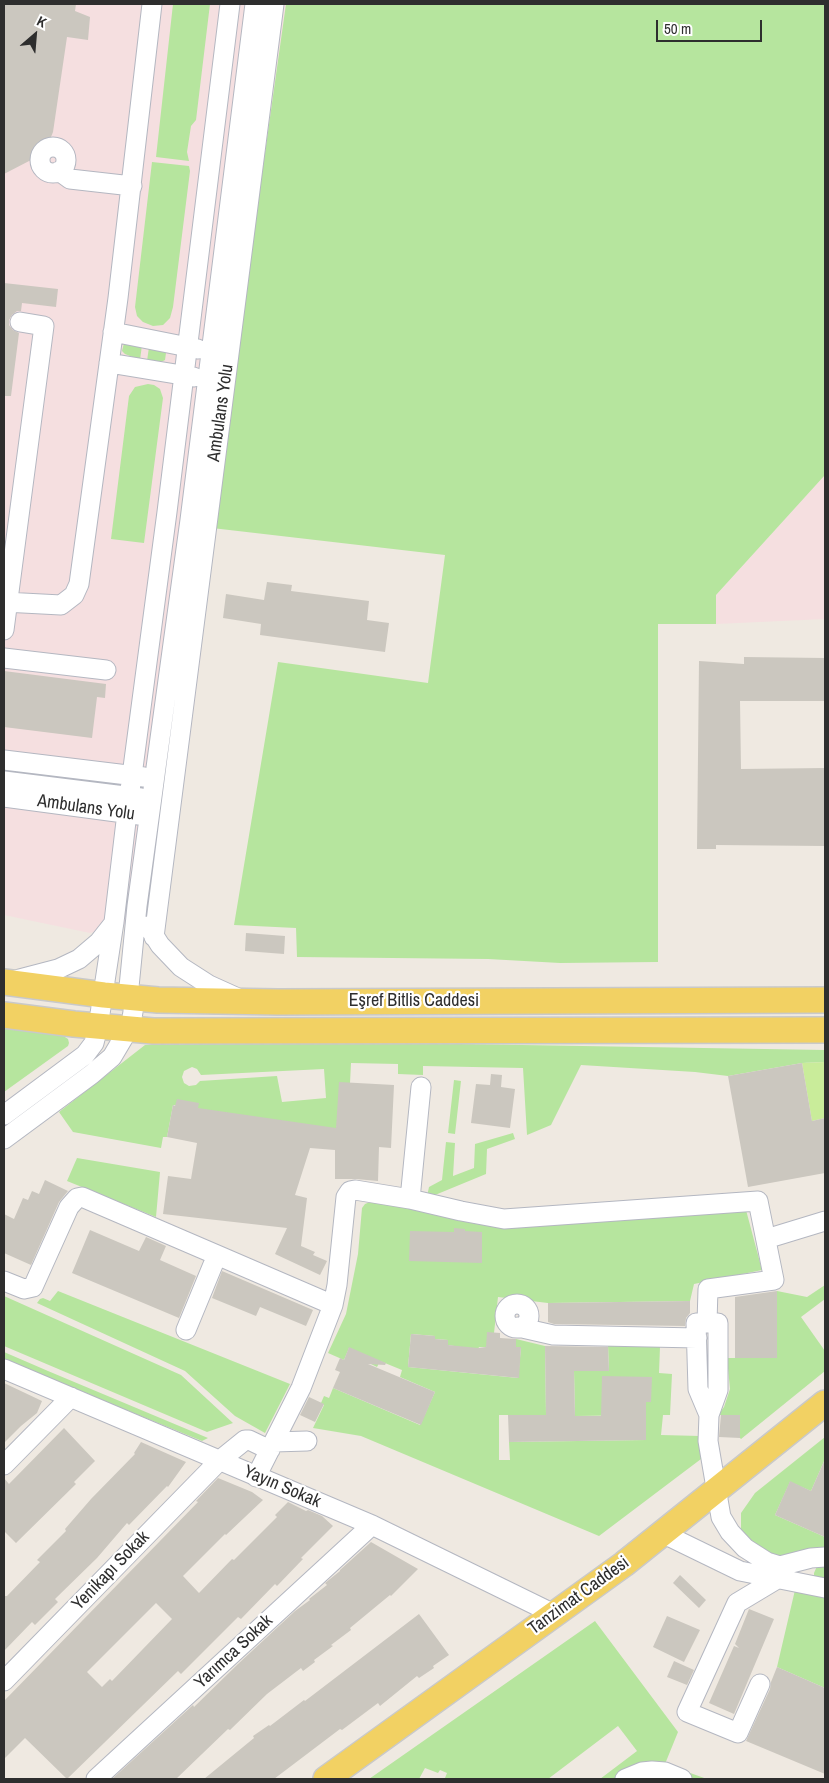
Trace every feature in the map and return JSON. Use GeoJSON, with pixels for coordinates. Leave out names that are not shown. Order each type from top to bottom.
{"type":"FeatureCollection","features":[{"type":"Feature","properties":{"kind":"main road","name":"Eşref Bitlis Caddesi"},"geometry":{"type":"LineString","coordinates":[[4,982],[122,997],[246,1001],[825,1000]]}},
{"type":"Feature","properties":{"kind":"main road","name":"Eşref Bitlis Caddesi"},"geometry":{"type":"LineString","coordinates":[[4,1015],[128,1030],[153,1031],[825,1030]]}},
{"type":"Feature","properties":{"kind":"main road","name":"Tanzimat Caddesi"},"geometry":{"type":"LineString","coordinates":[[326,1779],[556,1615],[664,1534],[825,1403]]}},
{"type":"Feature","properties":{"kind":"street"},"geometry":{"type":"LineString","coordinates":[[5,602],[61,604],[69,600],[77,590],[118,298],[152,4]]}},
{"type":"Feature","properties":{"kind":"street"},"geometry":{"type":"LineString","coordinates":[[4,1139],[104,1065],[117,1050],[132,1018],[122,997],[114,922],[230,4]]}},
{"type":"Feature","properties":{"kind":"street"},"geometry":{"type":"LineString","coordinates":[[4,1114],[85,1055],[94,1043],[98,1026],[122,997],[216,382],[210,351],[254,4]]}},
{"type":"Feature","properties":{"kind":"street","name":"Ambulans Yolu"},"geometry":{"type":"LineString","coordinates":[[154,936],[174,783],[216,382],[229,354],[274,4]]}},
{"type":"Feature","properties":{"kind":"street"},"geometry":{"type":"LineString","coordinates":[[58,171],[70,179],[132,186]]}},
{"type":"Feature","properties":{"kind":"street"},"geometry":{"type":"LineString","coordinates":[[4,630],[5,602],[44,326],[20,322]]}},
{"type":"Feature","properties":{"kind":"street"},"geometry":{"type":"LineString","coordinates":[[113,332],[229,354]]}},
{"type":"Feature","properties":{"kind":"street"},"geometry":{"type":"LineString","coordinates":[[109,363],[216,382]]}},
{"type":"Feature","properties":{"kind":"street"},"geometry":{"type":"LineString","coordinates":[[4,658],[106,670]]}},
{"type":"Feature","properties":{"kind":"street"},"geometry":{"type":"LineString","coordinates":[[4,760],[132,775],[174,783]]}},
{"type":"Feature","properties":{"kind":"street"},"geometry":{"type":"LineString","coordinates":[[4,781],[128,804]]}},
{"type":"Feature","properties":{"kind":"street","name":"Ambulans Yolu"},"geometry":{"type":"LineString","coordinates":[[4,796],[128,804],[170,812]]}},
{"type":"Feature","properties":{"kind":"street"},"geometry":{"type":"LineString","coordinates":[[137,906],[154,936],[170,957],[209,985],[246,1001]]}},
{"type":"Feature","properties":{"kind":"street"},"geometry":{"type":"LineString","coordinates":[[4,982],[58,969],[79,959],[99,942],[114,922]]}},
{"type":"Feature","properties":{"kind":"street"},"geometry":{"type":"LineString","coordinates":[[410,1200],[421,1087]]}},
{"type":"Feature","properties":{"kind":"street"},"geometry":{"type":"LineString","coordinates":[[256,1477],[300,1388],[333,1305],[337,1285],[346,1197],[350,1191],[355,1190],[504,1219],[758,1201],[774,1280],[708,1289],[702,1331],[698,1389],[709,1415]]}},
{"type":"Feature","properties":{"kind":"street"},"geometry":{"type":"LineString","coordinates":[[4,1281],[24,1289],[33,1287],[69,1207],[77,1198],[82,1197],[333,1305]]}},
{"type":"Feature","properties":{"kind":"street"},"geometry":{"type":"LineString","coordinates":[[766,1239],[825,1221]]}},
{"type":"Feature","properties":{"kind":"street"},"geometry":{"type":"LineString","coordinates":[[186,1330],[217,1255]]}},
{"type":"Feature","properties":{"kind":"street"},"geometry":{"type":"LineString","coordinates":[[518,1327],[553,1335],[702,1331],[718,1323],[718,1390],[709,1415],[708,1441],[721,1518],[730,1532],[750,1552],[767,1562],[780,1566],[818,1558]]}},
{"type":"Feature","properties":{"kind":"street","name":"Yayın Sokak"},"geometry":{"type":"LineString","coordinates":[[4,1369],[372,1525],[556,1615]]}},
{"type":"Feature","properties":{"kind":"street"},"geometry":{"type":"LineString","coordinates":[[4,1465],[71,1398]]}},
{"type":"Feature","properties":{"kind":"street","name":"Yenikapı Sokak"},"geometry":{"type":"LineString","coordinates":[[4,1680],[219,1461],[245,1440],[272,1446]]}},
{"type":"Feature","properties":{"kind":"street"},"geometry":{"type":"LineString","coordinates":[[272,1446],[307,1441]]}},
{"type":"Feature","properties":{"kind":"street","name":"Yarımca Sokak"},"geometry":{"type":"LineString","coordinates":[[96,1779],[372,1525]]}},
{"type":"Feature","properties":{"kind":"street"},"geometry":{"type":"LineString","coordinates":[[664,1534],[740,1571],[825,1588]]}},
{"type":"Feature","properties":{"kind":"street"},"geometry":{"type":"LineString","coordinates":[[805,1584],[818,1558]]}},
{"type":"Feature","properties":{"kind":"street"},"geometry":{"type":"LineString","coordinates":[[760,1684],[738,1733],[687,1712],[738,1603],[777,1578]]}},
{"type":"Feature","properties":{"kind":"street"},"geometry":{"type":"LineString","coordinates":[[625,1779],[642,1772],[652,1771],[665,1772],[682,1779]]}},
{"type":"Feature","properties":{"kind":"shaded area"},"geometry":{"type":"Polygon","coordinates":[[[4,4],[286,4],[212,528],[201,653],[167,912],[90,933],[4,915],[4,4]]]}},
{"type":"Feature","properties":{"kind":"shaded area"},"geometry":{"type":"Polygon","coordinates":[[[825,475],[825,619],[716,624],[716,595],[825,475]]]}},
{"type":"Feature","properties":{"kind":"green space"},"geometry":{"type":"Polygon","coordinates":[[[173,4],[210,4],[196,120],[191,126],[187,152],[189,161],[156,157],[173,4]]]}},
{"type":"Feature","properties":{"kind":"green space"},"geometry":{"type":"Polygon","coordinates":[[[286,4],[825,4],[825,475],[716,595],[716,624],[658,624],[658,962],[560,963],[488,959],[297,957],[296,928],[234,925],[278,662],[428,683],[445,555],[212,528],[286,4]]]}},
{"type":"Feature","properties":{"kind":"green space"},"geometry":{"type":"Polygon","coordinates":[[[152,162],[189,166],[190,171],[173,307],[170,318],[163,325],[153,326],[143,322],[137,316],[135,307],[152,162]]]}},
{"type":"Feature","properties":{"kind":"green space"},"geometry":{"type":"Polygon","coordinates":[[[124,343],[142,345],[140,360],[122,351],[124,343]]]}},
{"type":"Feature","properties":{"kind":"green space"},"geometry":{"type":"Polygon","coordinates":[[[149,347],[163,349],[166,353],[165,360],[161,362],[147,361],[149,347]]]}},
{"type":"Feature","properties":{"kind":"green space"},"geometry":{"type":"Polygon","coordinates":[[[148,384],[160,389],[163,398],[144,543],[111,539],[129,396],[135,387],[148,384]]]}},
{"type":"Feature","properties":{"kind":"green space"},"geometry":{"type":"Polygon","coordinates":[[[4,1028],[62,1035],[68,1039],[69,1043],[68,1046],[4,1092],[4,1028]]]}},
{"type":"Feature","properties":{"kind":"green space"},"geometry":{"type":"Polygon","coordinates":[[[340,1042],[825,1050],[825,1062],[802,1063],[728,1076],[695,1072],[581,1065],[551,1125],[527,1135],[523,1068],[423,1066],[423,1075],[398,1074],[398,1064],[351,1063],[350,1083],[336,1129],[173,1105],[167,1137],[163,1137],[161,1148],[73,1132],[59,1112],[145,1045],[340,1042]],[[192,1067],[184,1071],[182,1077],[184,1083],[189,1086],[196,1085],[200,1081],[277,1076],[282,1102],[326,1098],[324,1069],[201,1075],[197,1069],[192,1067]]]}},
{"type":"Feature","properties":{"kind":"green space"},"geometry":{"type":"Polygon","coordinates":[[[825,1062],[825,1118],[812,1121],[802,1063],[825,1062]]]}},
{"type":"Feature","properties":{"kind":"green space"},"geometry":{"type":"Polygon","coordinates":[[[454,1080],[461,1081],[455,1134],[448,1133],[454,1080]]]}},
{"type":"Feature","properties":{"kind":"green space"},"geometry":{"type":"Polygon","coordinates":[[[513,1133],[515,1139],[487,1149],[486,1174],[435,1195],[434,1202],[426,1201],[429,1187],[442,1180],[446,1142],[455,1143],[453,1176],[474,1168],[475,1144],[513,1133]]]}},
{"type":"Feature","properties":{"kind":"green space"},"geometry":{"type":"Polygon","coordinates":[[[77,1158],[160,1172],[156,1217],[67,1181],[77,1158]]]}},
{"type":"Feature","properties":{"kind":"green space"},"geometry":{"type":"Polygon","coordinates":[[[370,1202],[505,1224],[746,1210],[762,1270],[694,1284],[690,1301],[548,1303],[498,1297],[494,1333],[486,1347],[479,1347],[478,1350],[448,1345],[448,1340],[435,1339],[435,1336],[411,1334],[408,1367],[518,1378],[521,1348],[516,1347],[516,1339],[545,1346],[546,1415],[499,1415],[499,1460],[510,1460],[509,1442],[646,1440],[646,1415],[575,1416],[574,1371],[609,1371],[608,1345],[660,1347],[659,1373],[672,1374],[670,1415],[663,1415],[661,1435],[700,1436],[701,1459],[599,1536],[361,1436],[313,1428],[324,1405],[321,1403],[324,1396],[329,1398],[333,1388],[420,1425],[435,1392],[400,1377],[402,1370],[380,1361],[377,1367],[349,1348],[344,1360],[328,1353],[346,1314],[358,1254],[362,1208],[370,1202]]]}},
{"type":"Feature","properties":{"kind":"green space"},"geometry":{"type":"Polygon","coordinates":[[[825,1285],[825,1299],[801,1317],[825,1351],[825,1371],[741,1439],[740,1415],[718,1415],[724,1407],[730,1389],[727,1358],[777,1358],[777,1291],[807,1297],[825,1285]]]}},
{"type":"Feature","properties":{"kind":"green space"},"geometry":{"type":"Polygon","coordinates":[[[58,1291],[290,1384],[265,1433],[235,1416],[185,1371],[37,1303],[43,1298],[50,1301],[58,1291]]]}},
{"type":"Feature","properties":{"kind":"green space"},"geometry":{"type":"Polygon","coordinates":[[[4,1296],[181,1375],[233,1423],[207,1432],[4,1346],[4,1296]]]}},
{"type":"Feature","properties":{"kind":"green space"},"geometry":{"type":"Polygon","coordinates":[[[4,1352],[208,1438],[202,1441],[4,1360],[4,1352]]]}},
{"type":"Feature","properties":{"kind":"green space"},"geometry":{"type":"Polygon","coordinates":[[[825,1437],[825,1459],[811,1491],[790,1482],[775,1515],[825,1537],[825,1549],[815,1548],[798,1551],[773,1559],[754,1546],[741,1530],[741,1513],[755,1493],[825,1437]]]}},
{"type":"Feature","properties":{"kind":"green space"},"geometry":{"type":"Polygon","coordinates":[[[825,1565],[825,1581],[814,1577],[817,1566],[825,1565]]]}},
{"type":"Feature","properties":{"kind":"green space"},"geometry":{"type":"Polygon","coordinates":[[[795,1590],[825,1596],[825,1688],[777,1667],[795,1590]]]}},
{"type":"Feature","properties":{"kind":"green space"},"geometry":{"type":"Polygon","coordinates":[[[595,1621],[678,1732],[665,1764],[707,1779],[695,1779],[682,1774],[633,1769],[614,1779],[600,1779],[637,1751],[618,1726],[548,1779],[446,1779],[447,1773],[440,1770],[438,1773],[425,1768],[419,1779],[369,1779],[595,1621]]]}},
{"type":"Feature","properties":{"kind":"building"},"geometry":{"type":"Polygon","coordinates":[[[4,4],[76,4],[75,11],[90,17],[88,40],[67,37],[53,132],[49,142],[43,151],[31,160],[4,174],[4,4]]]}},
{"type":"Feature","properties":{"kind":"building"},"geometry":{"type":"Polygon","coordinates":[[[4,283],[58,289],[56,307],[22,303],[21,311],[17,311],[9,320],[9,325],[19,333],[11,396],[4,396],[4,283]]]}},
{"type":"Feature","properties":{"kind":"building"},"geometry":{"type":"Polygon","coordinates":[[[267,582],[292,585],[291,591],[369,601],[367,620],[389,623],[385,652],[260,635],[261,624],[223,618],[226,594],[264,600],[267,582]]]}},
{"type":"Feature","properties":{"kind":"building"},"geometry":{"type":"Polygon","coordinates":[[[744,657],[825,658],[825,701],[740,701],[741,769],[825,768],[825,846],[716,845],[716,849],[697,849],[699,661],[744,664],[744,657]]]}},
{"type":"Feature","properties":{"kind":"building"},"geometry":{"type":"Polygon","coordinates":[[[4,671],[106,684],[105,698],[97,697],[92,738],[4,727],[4,671]]]}},
{"type":"Feature","properties":{"kind":"building"},"geometry":{"type":"Polygon","coordinates":[[[246,933],[285,936],[284,954],[245,951],[246,933]]]}},
{"type":"Feature","properties":{"kind":"building"},"geometry":{"type":"Polygon","coordinates":[[[802,1063],[812,1121],[825,1118],[825,1173],[748,1187],[728,1076],[802,1063]]]}},
{"type":"Feature","properties":{"kind":"building"},"geometry":{"type":"Polygon","coordinates":[[[491,1074],[502,1075],[501,1087],[515,1089],[510,1128],[471,1123],[476,1084],[490,1085],[491,1074]]]}},
{"type":"Feature","properties":{"kind":"building"},"geometry":{"type":"Polygon","coordinates":[[[339,1082],[394,1085],[391,1148],[379,1147],[378,1181],[335,1179],[335,1150],[310,1148],[295,1195],[307,1198],[301,1246],[315,1252],[313,1255],[327,1261],[320,1275],[275,1254],[287,1228],[163,1214],[168,1176],[191,1179],[197,1143],[167,1137],[173,1105],[175,1106],[177,1099],[199,1103],[198,1108],[336,1128],[339,1082]]]}},
{"type":"Feature","properties":{"kind":"building"},"geometry":{"type":"Polygon","coordinates":[[[45,1180],[68,1191],[59,1202],[31,1265],[4,1253],[4,1214],[14,1219],[23,1198],[28,1200],[32,1191],[39,1194],[45,1180]]]}},
{"type":"Feature","properties":{"kind":"building"},"geometry":{"type":"Polygon","coordinates":[[[454,1228],[482,1232],[482,1263],[409,1261],[410,1231],[454,1232],[454,1228]]]}},
{"type":"Feature","properties":{"kind":"building"},"geometry":{"type":"Polygon","coordinates":[[[90,1230],[139,1251],[146,1237],[166,1246],[160,1260],[196,1276],[179,1318],[72,1273],[90,1230]]]}},
{"type":"Feature","properties":{"kind":"building"},"geometry":{"type":"Polygon","coordinates":[[[222,1271],[313,1310],[306,1326],[260,1307],[256,1316],[212,1298],[222,1271]]]}},
{"type":"Feature","properties":{"kind":"building"},"geometry":{"type":"Polygon","coordinates":[[[777,1291],[777,1358],[735,1358],[735,1297],[777,1291]]]}},
{"type":"Feature","properties":{"kind":"building"},"geometry":{"type":"Polygon","coordinates":[[[690,1301],[690,1313],[686,1318],[685,1326],[554,1324],[548,1322],[548,1303],[690,1301]]]}},
{"type":"Feature","properties":{"kind":"building"},"geometry":{"type":"Polygon","coordinates":[[[487,1332],[500,1333],[500,1338],[516,1339],[516,1347],[521,1347],[519,1378],[408,1367],[411,1334],[435,1336],[435,1339],[448,1340],[448,1345],[478,1348],[486,1347],[487,1332]]]}},
{"type":"Feature","properties":{"kind":"building"},"geometry":{"type":"Polygon","coordinates":[[[545,1346],[608,1347],[609,1371],[574,1371],[575,1416],[601,1416],[602,1376],[652,1377],[651,1402],[646,1402],[646,1440],[509,1442],[508,1415],[546,1415],[545,1346]]]}},
{"type":"Feature","properties":{"kind":"building"},"geometry":{"type":"Polygon","coordinates":[[[349,1347],[386,1363],[385,1365],[368,1364],[435,1392],[421,1425],[333,1388],[340,1372],[335,1370],[340,1358],[344,1360],[349,1347]]]}},
{"type":"Feature","properties":{"kind":"building"},"geometry":{"type":"Polygon","coordinates":[[[4,1383],[42,1401],[37,1413],[4,1443],[4,1383]]]}},
{"type":"Feature","properties":{"kind":"building"},"geometry":{"type":"Polygon","coordinates":[[[309,1397],[324,1404],[315,1422],[300,1415],[309,1397]]]}},
{"type":"Feature","properties":{"kind":"building"},"geometry":{"type":"Polygon","coordinates":[[[721,1415],[740,1415],[740,1438],[719,1437],[721,1415]]]}},
{"type":"Feature","properties":{"kind":"building"},"geometry":{"type":"Polygon","coordinates":[[[64,1428],[95,1461],[74,1482],[76,1484],[16,1543],[4,1531],[4,1478],[9,1484],[64,1428]]]}},
{"type":"Feature","properties":{"kind":"building"},"geometry":{"type":"Polygon","coordinates":[[[141,1442],[186,1462],[168,1487],[129,1525],[127,1523],[97,1558],[55,1599],[58,1602],[35,1625],[32,1622],[4,1651],[4,1596],[7,1596],[40,1562],[37,1560],[66,1531],[65,1529],[91,1499],[135,1454],[141,1442]]]}},
{"type":"Feature","properties":{"kind":"building"},"geometry":{"type":"Polygon","coordinates":[[[825,1459],[825,1537],[775,1515],[790,1481],[811,1491],[825,1459]]]}},
{"type":"Feature","properties":{"kind":"building"},"geometry":{"type":"Polygon","coordinates":[[[218,1478],[252,1492],[263,1500],[225,1534],[183,1576],[199,1593],[277,1517],[275,1515],[288,1502],[322,1516],[333,1526],[301,1558],[303,1559],[277,1586],[275,1584],[241,1619],[238,1617],[181,1674],[178,1671],[67,1779],[25,1738],[4,1759],[4,1701],[198,1502],[196,1501],[218,1478]],[[156,1603],[87,1672],[102,1687],[110,1679],[112,1681],[172,1619],[156,1603]]]}},
{"type":"Feature","properties":{"kind":"building"},"geometry":{"type":"Polygon","coordinates":[[[371,1542],[418,1569],[391,1596],[350,1628],[351,1630],[331,1645],[333,1646],[314,1660],[315,1662],[303,1671],[301,1668],[267,1694],[176,1779],[112,1779],[193,1705],[194,1707],[371,1542]]]}},
{"type":"Feature","properties":{"kind":"building"},"geometry":{"type":"Polygon","coordinates":[[[680,1575],[706,1600],[699,1608],[673,1583],[680,1575]]]}},
{"type":"Feature","properties":{"kind":"building"},"geometry":{"type":"Polygon","coordinates":[[[749,1609],[774,1619],[734,1714],[709,1703],[734,1646],[739,1648],[735,1644],[749,1609]]]}},
{"type":"Feature","properties":{"kind":"building"},"geometry":{"type":"Polygon","coordinates":[[[419,1614],[449,1655],[433,1666],[434,1668],[419,1678],[417,1676],[380,1706],[378,1703],[342,1730],[340,1729],[274,1779],[204,1779],[254,1738],[253,1736],[305,1701],[419,1614]]]}},
{"type":"Feature","properties":{"kind":"building"},"geometry":{"type":"Polygon","coordinates":[[[667,1616],[700,1630],[684,1662],[653,1647],[667,1616]]]}},
{"type":"Feature","properties":{"kind":"building"},"geometry":{"type":"Polygon","coordinates":[[[674,1661],[694,1670],[687,1685],[667,1677],[674,1661]]]}},
{"type":"Feature","properties":{"kind":"building"},"geometry":{"type":"Polygon","coordinates":[[[777,1667],[825,1688],[825,1774],[746,1741],[770,1689],[777,1667]]]}}]}
